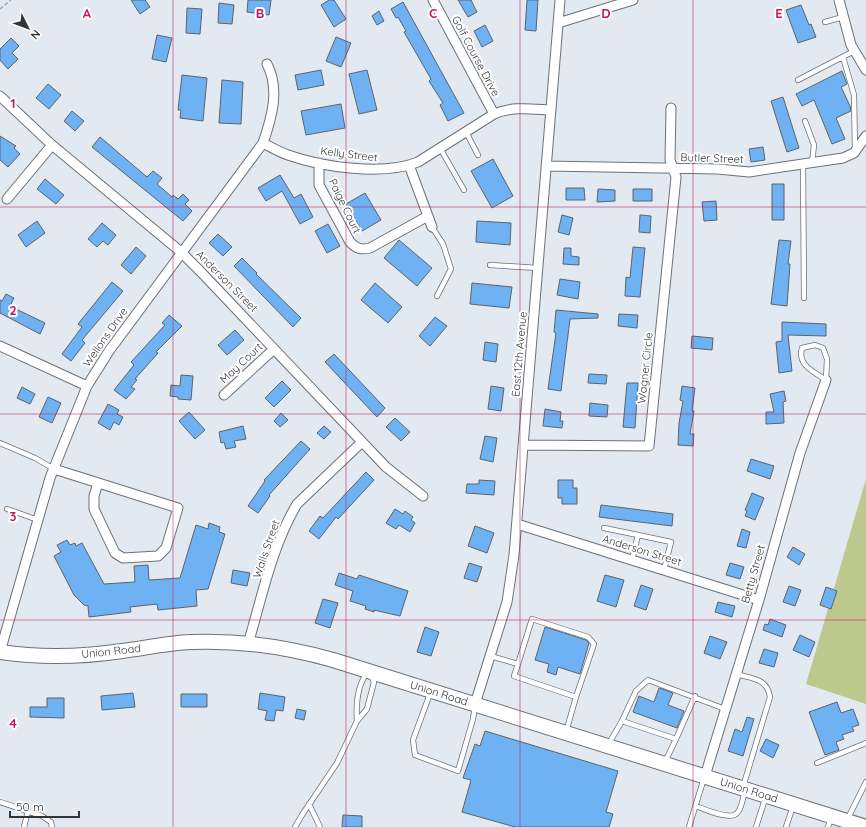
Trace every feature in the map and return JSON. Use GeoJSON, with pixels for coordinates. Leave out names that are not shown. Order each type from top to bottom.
{"type":"FeatureCollection","features":[{"type":"Feature","properties":{"kind":"main road","name":"Union Road"},"geometry":{"type":"LineString","coordinates":[[0,652],[53,656],[113,652],[191,642],[248,644],[308,653],[794,804],[830,822],[857,825]]}},
{"type":"Feature","properties":{"kind":"street","name":"Golf Course Drive"},"geometry":{"type":"LineString","coordinates":[[433,0],[494,114],[512,108],[551,110]]}},
{"type":"Feature","properties":{"kind":"street","name":"East 12th Avenue"},"geometry":{"type":"LineString","coordinates":[[475,704],[507,602],[517,524],[560,0]]}},
{"type":"Feature","properties":{"kind":"street"},"geometry":{"type":"LineString","coordinates":[[558,23],[633,0]]}},
{"type":"Feature","properties":{"kind":"street"},"geometry":{"type":"LineString","coordinates":[[839,0],[854,51],[866,70]]}},
{"type":"Feature","properties":{"kind":"street","name":"Wellons Drive"},"geometry":{"type":"LineString","coordinates":[[0,652],[54,469],[87,386],[109,351],[263,143],[271,121],[274,100],[272,74],[267,64]]}},
{"type":"Feature","properties":{"kind":"street","name":"Anderson Street"},"geometry":{"type":"LineString","coordinates":[[0,96],[52,145],[181,252],[245,316],[274,349],[362,442],[400,479],[423,496]]}},
{"type":"Feature","properties":{"kind":"street"},"geometry":{"type":"LineString","coordinates":[[671,108],[670,160],[673,169]]}},
{"type":"Feature","properties":{"kind":"street","name":"Kelly Street"},"geometry":{"type":"LineString","coordinates":[[263,143],[287,155],[319,163],[359,169],[382,170],[409,165],[440,148],[494,114]]}},
{"type":"Feature","properties":{"kind":"street"},"geometry":{"type":"LineString","coordinates":[[855,152],[866,136]]}},
{"type":"Feature","properties":{"kind":"street"},"geometry":{"type":"LineString","coordinates":[[7,199],[52,145]]}},
{"type":"Feature","properties":{"kind":"street","name":"Butler Street"},"geometry":{"type":"LineString","coordinates":[[546,166],[718,169],[750,172],[843,158],[855,152]]}},
{"type":"Feature","properties":{"kind":"street","name":"Paige Court"},"geometry":{"type":"LineString","coordinates":[[319,163],[319,185],[350,242],[356,248],[363,250],[370,248],[428,216]]}},
{"type":"Feature","properties":{"kind":"street"},"geometry":{"type":"LineString","coordinates":[[409,165],[432,227]]}},
{"type":"Feature","properties":{"kind":"street","name":"Wagner Circle"},"geometry":{"type":"LineString","coordinates":[[524,445],[649,446],[676,177],[673,169]]}},
{"type":"Feature","properties":{"kind":"street"},"geometry":{"type":"LineString","coordinates":[[0,346],[87,386]]}},
{"type":"Feature","properties":{"kind":"street","name":"May Court"},"geometry":{"type":"LineString","coordinates":[[224,395],[274,349]]}},
{"type":"Feature","properties":{"kind":"street","name":"Betty Street"},"geometry":{"type":"LineString","coordinates":[[705,776],[759,600],[800,453],[826,380]]}},
{"type":"Feature","properties":{"kind":"street","name":"Walls Street"},"geometry":{"type":"LineString","coordinates":[[248,644],[278,545],[297,504],[362,442]]}},
{"type":"Feature","properties":{"kind":"street"},"geometry":{"type":"LineString","coordinates":[[54,469],[178,508],[166,548],[158,556],[123,558],[115,553],[94,509],[94,496],[98,483]]}},
{"type":"Feature","properties":{"kind":"street","name":"Anderson Street"},"geometry":{"type":"LineString","coordinates":[[517,524],[759,600]]}},
{"type":"Feature","properties":{"kind":"lane"},"geometry":{"type":"LineString","coordinates":[[825,22],[843,17]]}},
{"type":"Feature","properties":{"kind":"lane"},"geometry":{"type":"LineString","coordinates":[[798,80],[854,51]]}},
{"type":"Feature","properties":{"kind":"lane"},"geometry":{"type":"LineString","coordinates":[[843,57],[854,95],[855,152]]}},
{"type":"Feature","properties":{"kind":"lane"},"geometry":{"type":"LineString","coordinates":[[804,298],[807,164],[814,145],[806,121]]}},
{"type":"Feature","properties":{"kind":"lane"},"geometry":{"type":"LineString","coordinates":[[466,132],[478,155]]}},
{"type":"Feature","properties":{"kind":"lane"},"geometry":{"type":"LineString","coordinates":[[440,148],[464,190]]}},
{"type":"Feature","properties":{"kind":"lane"},"geometry":{"type":"LineString","coordinates":[[432,227],[443,244],[451,269],[437,296]]}},
{"type":"Feature","properties":{"kind":"lane"},"geometry":{"type":"LineString","coordinates":[[490,265],[538,268]]}},
{"type":"Feature","properties":{"kind":"lane"},"geometry":{"type":"LineString","coordinates":[[815,345],[823,348],[827,358],[826,380],[802,362],[800,355],[802,348],[815,345]]}},
{"type":"Feature","properties":{"kind":"lane"},"geometry":{"type":"LineString","coordinates":[[0,443],[35,458],[54,469]]}},
{"type":"Feature","properties":{"kind":"lane"},"geometry":{"type":"LineString","coordinates":[[7,510],[38,520]]}},
{"type":"Feature","properties":{"kind":"lane"},"geometry":{"type":"LineString","coordinates":[[604,528],[671,542],[664,570]]}},
{"type":"Feature","properties":{"kind":"lane"},"geometry":{"type":"LineString","coordinates":[[632,560],[638,535]]}},
{"type":"Feature","properties":{"kind":"lane"},"geometry":{"type":"LineString","coordinates":[[565,733],[594,644],[588,637],[532,619],[514,676],[576,697]]}},
{"type":"Feature","properties":{"kind":"lane"},"geometry":{"type":"LineString","coordinates":[[490,656],[518,664]]}},
{"type":"Feature","properties":{"kind":"lane"},"geometry":{"type":"LineString","coordinates":[[295,827],[337,763],[357,721],[367,708],[374,682],[369,671],[363,678],[356,705],[357,721]]}},
{"type":"Feature","properties":{"kind":"lane"},"geometry":{"type":"LineString","coordinates":[[696,806],[728,816],[734,816],[738,812],[770,698],[769,688],[763,682],[736,674]]}},
{"type":"Feature","properties":{"kind":"lane"},"geometry":{"type":"LineString","coordinates":[[608,746],[636,691],[648,680],[695,696],[725,709]]}},
{"type":"Feature","properties":{"kind":"lane"},"geometry":{"type":"LineString","coordinates":[[431,691],[413,740],[415,755],[458,771],[473,719],[475,704]]}},
{"type":"Feature","properties":{"kind":"lane"},"geometry":{"type":"LineString","coordinates":[[664,764],[695,696]]}},
{"type":"Feature","properties":{"kind":"lane"},"geometry":{"type":"LineString","coordinates":[[622,721],[676,739]]}},
{"type":"Feature","properties":{"kind":"lane"},"geometry":{"type":"LineString","coordinates":[[817,763],[866,743]]}},
{"type":"Feature","properties":{"kind":"lane"},"geometry":{"type":"LineString","coordinates":[[689,827],[705,776]]}},
{"type":"Feature","properties":{"kind":"lane"},"geometry":{"type":"LineString","coordinates":[[857,825],[866,782]]}},
{"type":"Feature","properties":{"kind":"lane"},"geometry":{"type":"LineString","coordinates":[[756,827],[766,796]]}},
{"type":"Feature","properties":{"kind":"lane"},"geometry":{"type":"LineString","coordinates":[[0,802],[42,816],[51,822],[52,827]]}},
{"type":"Feature","properties":{"kind":"lane"},"geometry":{"type":"LineString","coordinates":[[309,804],[320,827]]}},
{"type":"Feature","properties":{"kind":"lane"},"geometry":{"type":"LineString","coordinates":[[786,827],[794,804]]}},
{"type":"Feature","properties":{"kind":"lane"},"geometry":{"type":"LineString","coordinates":[[24,827],[28,811]]}},
{"type":"Feature","properties":{"kind":"path"},"geometry":{"type":"LineString","coordinates":[[0,9],[11,0]]}},
{"type":"Feature","properties":{"kind":"green space"},"geometry":{"type":"Polygon","coordinates":[[[866,479],[866,704],[806,684],[866,479]]]}},
{"type":"Feature","properties":{"kind":"building"},"geometry":{"type":"Polygon","coordinates":[[[131,0],[145,0],[150,7],[140,14],[131,0]]]}},
{"type":"Feature","properties":{"kind":"building"},"geometry":{"type":"Polygon","coordinates":[[[248,0],[271,0],[269,15],[247,12],[248,0]]]}},
{"type":"Feature","properties":{"kind":"building"},"geometry":{"type":"Polygon","coordinates":[[[329,0],[334,0],[346,19],[334,27],[321,5],[329,0]]]}},
{"type":"Feature","properties":{"kind":"building"},"geometry":{"type":"Polygon","coordinates":[[[458,0],[471,0],[477,12],[468,17],[458,0]]]}},
{"type":"Feature","properties":{"kind":"building"},"geometry":{"type":"Polygon","coordinates":[[[527,0],[538,0],[536,31],[525,30],[527,0]]]}},
{"type":"Feature","properties":{"kind":"building"},"geometry":{"type":"Polygon","coordinates":[[[403,2],[464,113],[448,121],[440,105],[443,103],[429,81],[431,79],[404,32],[406,31],[398,17],[396,18],[391,9],[403,2]]]}},
{"type":"Feature","properties":{"kind":"building"},"geometry":{"type":"Polygon","coordinates":[[[219,3],[234,5],[232,24],[218,23],[219,3]]]}},
{"type":"Feature","properties":{"kind":"building"},"geometry":{"type":"Polygon","coordinates":[[[801,5],[809,25],[811,24],[816,37],[798,43],[786,10],[801,5]]]}},
{"type":"Feature","properties":{"kind":"building"},"geometry":{"type":"Polygon","coordinates":[[[187,8],[202,9],[200,34],[186,33],[187,8]]]}},
{"type":"Feature","properties":{"kind":"building"},"geometry":{"type":"Polygon","coordinates":[[[379,11],[384,21],[377,25],[372,16],[379,11]]]}},
{"type":"Feature","properties":{"kind":"building"},"geometry":{"type":"Polygon","coordinates":[[[485,25],[493,41],[482,47],[474,31],[485,25]]]}},
{"type":"Feature","properties":{"kind":"building"},"geometry":{"type":"Polygon","coordinates":[[[157,35],[172,38],[166,62],[152,59],[157,35]]]}},
{"type":"Feature","properties":{"kind":"building"},"geometry":{"type":"Polygon","coordinates":[[[336,37],[351,43],[341,67],[326,61],[336,37]]]}},
{"type":"Feature","properties":{"kind":"building"},"geometry":{"type":"Polygon","coordinates":[[[11,38],[19,46],[12,53],[18,59],[8,69],[0,60],[0,49],[11,38]]]}},
{"type":"Feature","properties":{"kind":"building"},"geometry":{"type":"Polygon","coordinates":[[[321,70],[324,85],[298,90],[295,75],[321,70]]]}},
{"type":"Feature","properties":{"kind":"building"},"geometry":{"type":"Polygon","coordinates":[[[367,70],[377,110],[359,114],[349,74],[367,70]]]}},
{"type":"Feature","properties":{"kind":"building"},"geometry":{"type":"Polygon","coordinates":[[[842,71],[847,84],[841,87],[851,111],[836,118],[845,139],[832,144],[814,100],[802,106],[796,94],[842,71]]]}},
{"type":"Feature","properties":{"kind":"building"},"geometry":{"type":"Polygon","coordinates":[[[182,75],[207,78],[203,121],[180,118],[181,110],[178,110],[182,75]]]}},
{"type":"Feature","properties":{"kind":"building"},"geometry":{"type":"Polygon","coordinates":[[[222,80],[243,82],[241,124],[219,123],[222,80]]]}},
{"type":"Feature","properties":{"kind":"building"},"geometry":{"type":"Polygon","coordinates":[[[48,84],[61,95],[49,109],[36,98],[48,84]]]}},
{"type":"Feature","properties":{"kind":"building"},"geometry":{"type":"Polygon","coordinates":[[[783,97],[799,148],[787,152],[771,101],[783,97]]]}},
{"type":"Feature","properties":{"kind":"building"},"geometry":{"type":"Polygon","coordinates":[[[341,104],[345,128],[306,135],[301,111],[341,104]]]}},
{"type":"Feature","properties":{"kind":"building"},"geometry":{"type":"Polygon","coordinates":[[[72,111],[84,121],[75,131],[64,121],[72,111]]]}},
{"type":"Feature","properties":{"kind":"building"},"geometry":{"type":"Polygon","coordinates":[[[0,136],[16,146],[14,148],[20,154],[8,167],[0,160],[0,136]]]}},
{"type":"Feature","properties":{"kind":"building"},"geometry":{"type":"Polygon","coordinates":[[[100,137],[147,177],[153,171],[162,178],[157,184],[172,197],[173,195],[178,199],[183,194],[189,200],[185,204],[192,211],[183,221],[92,147],[100,137]]]}},
{"type":"Feature","properties":{"kind":"building"},"geometry":{"type":"Polygon","coordinates":[[[763,147],[765,160],[751,162],[749,149],[763,147]]]}},
{"type":"Feature","properties":{"kind":"building"},"geometry":{"type":"Polygon","coordinates":[[[493,159],[513,196],[492,208],[471,171],[493,159]]]}},
{"type":"Feature","properties":{"kind":"building"},"geometry":{"type":"Polygon","coordinates":[[[280,175],[294,198],[301,194],[313,217],[300,224],[282,191],[266,201],[258,188],[280,175]]]}},
{"type":"Feature","properties":{"kind":"building"},"geometry":{"type":"Polygon","coordinates":[[[45,179],[64,195],[56,204],[37,189],[45,179]]]}},
{"type":"Feature","properties":{"kind":"building"},"geometry":{"type":"Polygon","coordinates":[[[772,184],[784,184],[784,220],[772,220],[772,184]]]}},
{"type":"Feature","properties":{"kind":"building"},"geometry":{"type":"Polygon","coordinates":[[[566,188],[584,188],[585,200],[566,200],[566,188]]]}},
{"type":"Feature","properties":{"kind":"building"},"geometry":{"type":"Polygon","coordinates":[[[598,189],[615,190],[615,201],[597,202],[598,189]]]}},
{"type":"Feature","properties":{"kind":"building"},"geometry":{"type":"Polygon","coordinates":[[[633,189],[652,189],[652,201],[633,201],[633,189]]]}},
{"type":"Feature","properties":{"kind":"building"},"geometry":{"type":"Polygon","coordinates":[[[365,193],[381,220],[362,231],[346,204],[365,193]]]}},
{"type":"Feature","properties":{"kind":"building"},"geometry":{"type":"Polygon","coordinates":[[[716,201],[717,220],[704,221],[702,202],[716,201]]]}},
{"type":"Feature","properties":{"kind":"building"},"geometry":{"type":"Polygon","coordinates":[[[562,215],[573,218],[569,235],[558,232],[562,215]]]}},
{"type":"Feature","properties":{"kind":"building"},"geometry":{"type":"Polygon","coordinates":[[[640,215],[651,216],[650,233],[639,232],[640,215]]]}},
{"type":"Feature","properties":{"kind":"building"},"geometry":{"type":"Polygon","coordinates":[[[37,221],[45,233],[26,247],[18,235],[37,221]]]}},
{"type":"Feature","properties":{"kind":"building"},"geometry":{"type":"Polygon","coordinates":[[[477,221],[511,223],[510,245],[476,242],[477,221]]]}},
{"type":"Feature","properties":{"kind":"building"},"geometry":{"type":"Polygon","coordinates":[[[102,223],[116,235],[108,245],[103,241],[97,247],[88,239],[102,223]]]}},
{"type":"Feature","properties":{"kind":"building"},"geometry":{"type":"Polygon","coordinates":[[[328,224],[340,246],[327,253],[315,231],[328,224]]]}},
{"type":"Feature","properties":{"kind":"building"},"geometry":{"type":"Polygon","coordinates":[[[218,234],[232,247],[223,256],[209,243],[218,234]]]}},
{"type":"Feature","properties":{"kind":"building"},"geometry":{"type":"Polygon","coordinates":[[[399,240],[432,268],[417,286],[384,258],[399,240]]]}},
{"type":"Feature","properties":{"kind":"building"},"geometry":{"type":"Polygon","coordinates":[[[779,240],[791,241],[788,264],[790,264],[787,306],[771,304],[779,240]]]}},
{"type":"Feature","properties":{"kind":"building"},"geometry":{"type":"Polygon","coordinates":[[[136,247],[146,256],[131,274],[121,265],[136,247]]]}},
{"type":"Feature","properties":{"kind":"building"},"geometry":{"type":"Polygon","coordinates":[[[633,247],[645,248],[640,297],[625,296],[626,277],[630,278],[633,247]]]}},
{"type":"Feature","properties":{"kind":"building"},"geometry":{"type":"Polygon","coordinates":[[[564,248],[571,248],[571,256],[579,257],[579,265],[563,264],[564,248]]]}},
{"type":"Feature","properties":{"kind":"building"},"geometry":{"type":"Polygon","coordinates":[[[242,258],[257,273],[256,274],[301,318],[293,327],[234,266],[242,258]]]}},
{"type":"Feature","properties":{"kind":"building"},"geometry":{"type":"Polygon","coordinates":[[[560,279],[580,282],[578,299],[557,295],[560,279]]]}},
{"type":"Feature","properties":{"kind":"building"},"geometry":{"type":"Polygon","coordinates":[[[112,282],[123,291],[82,340],[85,343],[71,361],[62,354],[82,327],[78,324],[112,282]]]}},
{"type":"Feature","properties":{"kind":"building"},"geometry":{"type":"Polygon","coordinates":[[[375,283],[402,307],[388,323],[361,300],[375,283]]]}},
{"type":"Feature","properties":{"kind":"building"},"geometry":{"type":"Polygon","coordinates":[[[472,283],[512,287],[509,308],[470,304],[472,283]]]}},
{"type":"Feature","properties":{"kind":"building"},"geometry":{"type":"Polygon","coordinates":[[[6,294],[14,298],[11,304],[17,307],[16,309],[45,323],[40,334],[0,313],[0,300],[2,301],[6,294]]]}},
{"type":"Feature","properties":{"kind":"building"},"geometry":{"type":"Polygon","coordinates":[[[556,310],[598,314],[598,318],[570,319],[561,391],[548,389],[556,333],[554,332],[556,310]]]}},
{"type":"Feature","properties":{"kind":"building"},"geometry":{"type":"Polygon","coordinates":[[[619,314],[638,315],[637,328],[618,326],[619,314]]]}},
{"type":"Feature","properties":{"kind":"building"},"geometry":{"type":"Polygon","coordinates":[[[169,315],[182,326],[156,352],[158,353],[135,379],[137,380],[131,387],[135,389],[126,399],[114,390],[134,365],[131,362],[165,325],[162,323],[169,315]]]}},
{"type":"Feature","properties":{"kind":"building"},"geometry":{"type":"Polygon","coordinates":[[[435,317],[447,326],[430,346],[419,336],[435,317]]]}},
{"type":"Feature","properties":{"kind":"building"},"geometry":{"type":"Polygon","coordinates":[[[782,322],[826,324],[826,336],[788,335],[792,371],[779,373],[776,342],[782,341],[782,322]]]}},
{"type":"Feature","properties":{"kind":"building"},"geometry":{"type":"Polygon","coordinates":[[[235,330],[244,340],[227,355],[218,345],[235,330]]]}},
{"type":"Feature","properties":{"kind":"building"},"geometry":{"type":"Polygon","coordinates":[[[692,336],[713,338],[712,350],[691,348],[692,336]]]}},
{"type":"Feature","properties":{"kind":"building"},"geometry":{"type":"Polygon","coordinates":[[[485,342],[498,344],[496,362],[483,360],[485,342]]]}},
{"type":"Feature","properties":{"kind":"building"},"geometry":{"type":"Polygon","coordinates":[[[334,354],[385,408],[377,417],[325,362],[334,354]]]}},
{"type":"Feature","properties":{"kind":"building"},"geometry":{"type":"Polygon","coordinates":[[[589,374],[607,375],[606,384],[588,383],[589,374]]]}},
{"type":"Feature","properties":{"kind":"building"},"geometry":{"type":"Polygon","coordinates":[[[181,375],[193,376],[191,400],[178,399],[178,397],[170,396],[171,385],[180,386],[181,375]]]}},
{"type":"Feature","properties":{"kind":"building"},"geometry":{"type":"Polygon","coordinates":[[[282,381],[291,390],[274,407],[265,398],[282,381]]]}},
{"type":"Feature","properties":{"kind":"building"},"geometry":{"type":"Polygon","coordinates":[[[627,383],[638,383],[635,428],[623,427],[627,383]]]}},
{"type":"Feature","properties":{"kind":"building"},"geometry":{"type":"Polygon","coordinates":[[[491,386],[504,388],[501,411],[488,409],[491,386]]]}},
{"type":"Feature","properties":{"kind":"building"},"geometry":{"type":"Polygon","coordinates":[[[682,386],[695,388],[692,411],[694,411],[690,434],[694,434],[693,446],[678,445],[679,423],[683,401],[680,400],[682,386]]]}},
{"type":"Feature","properties":{"kind":"building"},"geometry":{"type":"Polygon","coordinates":[[[22,387],[35,394],[30,404],[17,398],[22,387]]]}},
{"type":"Feature","properties":{"kind":"building"},"geometry":{"type":"Polygon","coordinates":[[[784,391],[786,401],[783,402],[784,423],[766,424],[766,412],[774,412],[770,394],[784,391]]]}},
{"type":"Feature","properties":{"kind":"building"},"geometry":{"type":"Polygon","coordinates":[[[48,397],[61,403],[52,423],[39,417],[48,397]]]}},
{"type":"Feature","properties":{"kind":"building"},"geometry":{"type":"Polygon","coordinates":[[[590,403],[608,405],[607,417],[589,416],[590,403]]]}},
{"type":"Feature","properties":{"kind":"building"},"geometry":{"type":"Polygon","coordinates":[[[108,404],[119,410],[117,414],[123,417],[119,425],[114,422],[110,430],[98,423],[108,404]]]}},
{"type":"Feature","properties":{"kind":"building"},"geometry":{"type":"Polygon","coordinates":[[[545,409],[561,412],[560,421],[563,421],[562,428],[543,426],[545,409]]]}},
{"type":"Feature","properties":{"kind":"building"},"geometry":{"type":"Polygon","coordinates":[[[189,412],[205,430],[195,439],[179,421],[189,412]]]}},
{"type":"Feature","properties":{"kind":"building"},"geometry":{"type":"Polygon","coordinates":[[[281,413],[288,420],[280,427],[274,421],[281,413]]]}},
{"type":"Feature","properties":{"kind":"building"},"geometry":{"type":"Polygon","coordinates":[[[395,418],[410,432],[401,441],[386,427],[395,418]]]}},
{"type":"Feature","properties":{"kind":"building"},"geometry":{"type":"Polygon","coordinates":[[[243,426],[246,439],[234,441],[236,447],[226,449],[224,442],[221,443],[219,432],[243,426]]]}},
{"type":"Feature","properties":{"kind":"building"},"geometry":{"type":"Polygon","coordinates":[[[324,426],[331,432],[324,439],[317,433],[324,426]]]}},
{"type":"Feature","properties":{"kind":"building"},"geometry":{"type":"Polygon","coordinates":[[[485,436],[497,438],[493,462],[480,459],[485,436]]]}},
{"type":"Feature","properties":{"kind":"building"},"geometry":{"type":"Polygon","coordinates":[[[301,441],[310,449],[269,495],[270,496],[258,513],[248,506],[265,481],[264,480],[301,441]]]}},
{"type":"Feature","properties":{"kind":"building"},"geometry":{"type":"Polygon","coordinates":[[[751,459],[774,466],[770,479],[747,471],[751,459]]]}},
{"type":"Feature","properties":{"kind":"building"},"geometry":{"type":"Polygon","coordinates":[[[366,472],[374,480],[338,519],[336,517],[319,539],[309,531],[320,516],[323,518],[366,472]]]}},
{"type":"Feature","properties":{"kind":"building"},"geometry":{"type":"Polygon","coordinates":[[[479,480],[495,481],[494,495],[466,493],[467,484],[479,484],[479,480]]]}},
{"type":"Feature","properties":{"kind":"building"},"geometry":{"type":"Polygon","coordinates":[[[558,480],[573,480],[573,488],[577,488],[577,504],[562,504],[562,498],[558,498],[558,480]]]}},
{"type":"Feature","properties":{"kind":"building"},"geometry":{"type":"Polygon","coordinates":[[[752,493],[764,498],[755,520],[745,516],[747,511],[745,510],[752,493]]]}},
{"type":"Feature","properties":{"kind":"building"},"geometry":{"type":"Polygon","coordinates":[[[601,505],[673,514],[672,526],[599,517],[601,505]]]}},
{"type":"Feature","properties":{"kind":"building"},"geometry":{"type":"Polygon","coordinates":[[[395,509],[403,514],[405,511],[413,517],[411,520],[415,523],[410,532],[399,525],[396,529],[386,523],[395,509]]]}},
{"type":"Feature","properties":{"kind":"building"},"geometry":{"type":"Polygon","coordinates":[[[209,523],[220,527],[219,532],[225,534],[208,589],[196,590],[197,606],[158,610],[157,604],[130,607],[131,612],[89,617],[88,606],[84,605],[74,595],[54,556],[61,552],[57,545],[67,540],[70,545],[75,543],[76,546],[82,543],[104,584],[135,582],[134,566],[148,565],[149,580],[180,578],[196,525],[208,529],[209,523]]]}},
{"type":"Feature","properties":{"kind":"building"},"geometry":{"type":"Polygon","coordinates":[[[475,526],[494,533],[487,553],[468,546],[475,526]]]}},
{"type":"Feature","properties":{"kind":"building"},"geometry":{"type":"Polygon","coordinates":[[[742,529],[750,532],[746,548],[737,546],[742,529]]]}},
{"type":"Feature","properties":{"kind":"building"},"geometry":{"type":"Polygon","coordinates":[[[793,547],[805,554],[799,565],[787,557],[793,547]]]}},
{"type":"Feature","properties":{"kind":"building"},"geometry":{"type":"Polygon","coordinates":[[[469,563],[482,567],[477,582],[464,578],[469,563]]]}},
{"type":"Feature","properties":{"kind":"building"},"geometry":{"type":"Polygon","coordinates":[[[730,563],[744,567],[740,579],[726,575],[730,563]]]}},
{"type":"Feature","properties":{"kind":"building"},"geometry":{"type":"Polygon","coordinates":[[[233,570],[250,573],[247,586],[231,583],[233,570]]]}},
{"type":"Feature","properties":{"kind":"building"},"geometry":{"type":"Polygon","coordinates":[[[339,573],[357,579],[359,575],[408,591],[400,616],[374,610],[374,612],[365,609],[366,606],[350,601],[353,591],[335,585],[339,573]]]}},
{"type":"Feature","properties":{"kind":"building"},"geometry":{"type":"Polygon","coordinates":[[[605,575],[624,580],[616,607],[597,601],[605,575]]]}},
{"type":"Feature","properties":{"kind":"building"},"geometry":{"type":"Polygon","coordinates":[[[641,585],[653,589],[646,610],[634,606],[641,585]]]}},
{"type":"Feature","properties":{"kind":"building"},"geometry":{"type":"Polygon","coordinates":[[[789,586],[801,590],[795,606],[783,602],[789,586]]]}},
{"type":"Feature","properties":{"kind":"building"},"geometry":{"type":"Polygon","coordinates":[[[826,587],[837,591],[831,609],[820,605],[826,587]]]}},
{"type":"Feature","properties":{"kind":"building"},"geometry":{"type":"Polygon","coordinates":[[[323,599],[338,603],[330,628],[315,623],[323,599]]]}},
{"type":"Feature","properties":{"kind":"building"},"geometry":{"type":"Polygon","coordinates":[[[718,602],[735,606],[732,617],[715,612],[718,602]]]}},
{"type":"Feature","properties":{"kind":"building"},"geometry":{"type":"Polygon","coordinates":[[[770,619],[786,625],[782,637],[763,630],[765,624],[768,625],[770,619]]]}},
{"type":"Feature","properties":{"kind":"building"},"geometry":{"type":"Polygon","coordinates":[[[425,627],[439,632],[431,656],[417,652],[425,627]]]}},
{"type":"Feature","properties":{"kind":"building"},"geometry":{"type":"Polygon","coordinates":[[[545,627],[586,640],[589,643],[580,674],[558,667],[556,675],[547,672],[549,664],[535,660],[545,627]]]}},
{"type":"Feature","properties":{"kind":"building"},"geometry":{"type":"Polygon","coordinates":[[[800,635],[815,642],[809,657],[793,650],[800,635]]]}},
{"type":"Feature","properties":{"kind":"building"},"geometry":{"type":"Polygon","coordinates":[[[710,636],[727,642],[720,659],[704,653],[710,636]]]}},
{"type":"Feature","properties":{"kind":"building"},"geometry":{"type":"Polygon","coordinates":[[[764,649],[778,653],[774,667],[759,663],[764,649]]]}},
{"type":"Feature","properties":{"kind":"building"},"geometry":{"type":"Polygon","coordinates":[[[659,688],[673,693],[668,705],[684,711],[677,728],[633,712],[639,696],[654,702],[659,688]]]}},
{"type":"Feature","properties":{"kind":"building"},"geometry":{"type":"Polygon","coordinates":[[[133,693],[135,707],[102,710],[101,696],[133,693]]]}},
{"type":"Feature","properties":{"kind":"building"},"geometry":{"type":"Polygon","coordinates":[[[260,693],[285,697],[283,711],[276,710],[274,721],[265,720],[267,711],[258,709],[260,693]]]}},
{"type":"Feature","properties":{"kind":"building"},"geometry":{"type":"Polygon","coordinates":[[[181,694],[207,694],[207,707],[181,707],[181,694]]]}},
{"type":"Feature","properties":{"kind":"building"},"geometry":{"type":"Polygon","coordinates":[[[47,698],[64,698],[64,718],[30,717],[30,707],[47,707],[47,698]]]}},
{"type":"Feature","properties":{"kind":"building"},"geometry":{"type":"Polygon","coordinates":[[[837,702],[841,713],[853,709],[859,725],[852,727],[854,731],[842,735],[844,739],[836,742],[839,750],[825,755],[809,712],[837,702]]]}},
{"type":"Feature","properties":{"kind":"building"},"geometry":{"type":"Polygon","coordinates":[[[297,709],[306,711],[304,720],[295,718],[297,709]]]}},
{"type":"Feature","properties":{"kind":"building"},"geometry":{"type":"Polygon","coordinates":[[[747,717],[754,719],[743,756],[728,751],[735,729],[742,732],[747,717]]]}},
{"type":"Feature","properties":{"kind":"building"},"geometry":{"type":"Polygon","coordinates":[[[485,731],[618,771],[606,812],[613,814],[609,827],[515,827],[462,812],[471,780],[463,778],[475,744],[480,746],[485,731]]]}},
{"type":"Feature","properties":{"kind":"building"},"geometry":{"type":"Polygon","coordinates":[[[766,739],[779,745],[773,758],[760,751],[766,739]]]}},
{"type":"Feature","properties":{"kind":"building"},"geometry":{"type":"Polygon","coordinates":[[[343,815],[362,816],[362,827],[342,827],[343,815]]]}}]}
